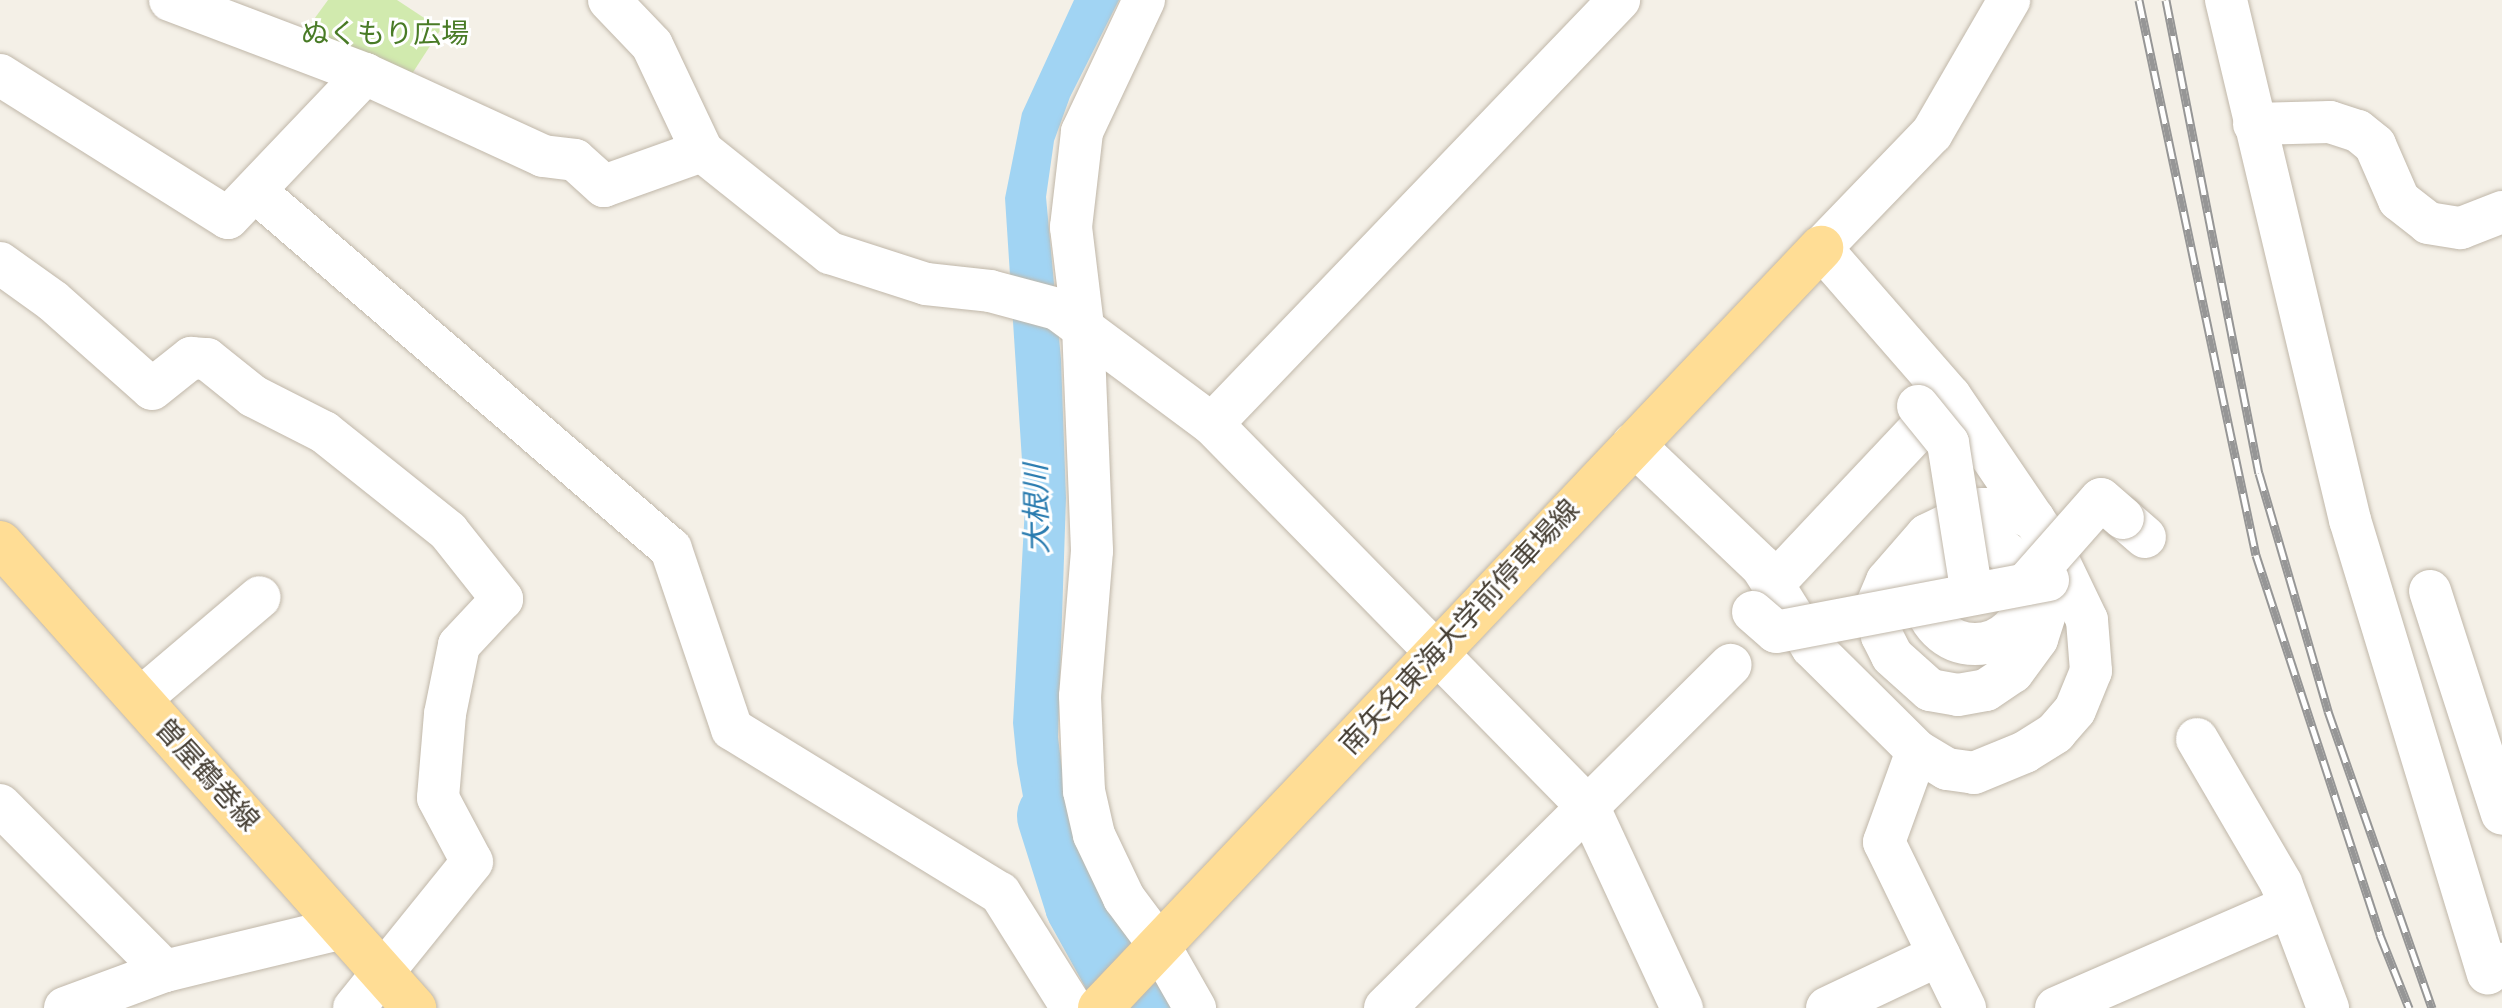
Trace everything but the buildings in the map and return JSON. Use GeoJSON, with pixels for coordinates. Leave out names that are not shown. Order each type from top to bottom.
{"type":"FeatureCollection","features":[{"type":"Feature","properties":{"kind":"main road","name":"南矢名東海大学前停車場線"},"geometry":{"type":"LineString","coordinates":[[1100,1008],[1821,248]]}},
{"type":"Feature","properties":{"kind":"main road","name":"曽屋鶴巻線"},"geometry":{"type":"LineString","coordinates":[[0,543],[414,1008]]}},
{"type":"Feature","properties":{"kind":"street"},"geometry":{"type":"LineString","coordinates":[[170,0],[365,74],[543,156],[575,160],[604,186],[702,151]]}},
{"type":"Feature","properties":{"kind":"street"},"geometry":{"type":"LineString","coordinates":[[609,0],[652,45],[702,151],[830,253],[926,284],[990,291],[1070,318],[1212,424],[1589,808],[1682,1008]]}},
{"type":"Feature","properties":{"kind":"street"},"geometry":{"type":"LineString","coordinates":[[1144,0],[1082,132],[1071,227],[1070,318],[1092,551],[1080,696],[1084,791],[1094,835],[1124,898],[1195,1008]]}},
{"type":"Feature","properties":{"kind":"street"},"geometry":{"type":"LineString","coordinates":[[1212,424],[1619,0]]}},
{"type":"Feature","properties":{"kind":"street"},"geometry":{"type":"LineString","coordinates":[[1633,444],[1760,627],[1812,647],[1917,751],[1947,769],[1974,773],[2025,752],[2055,733],[2075,710],[2091,671],[2087,620],[2039,557],[2011,509],[1981,509],[1927,535],[1887,581],[1877,605],[1882,636],[1892,656],[1930,690],[1958,695],[1986,690],[2013,672],[2037,639],[2050,609],[2055,583],[2039,557],[1934,401],[1821,248],[1932,133],[2009,0]]}},
{"type":"Feature","properties":{"kind":"street"},"geometry":{"type":"LineString","coordinates":[[2226,0],[2350,520],[2496,977]]}},
{"type":"Feature","properties":{"kind":"street"},"geometry":{"type":"LineString","coordinates":[[0,75],[228,218],[365,74]]}},
{"type":"Feature","properties":{"kind":"street"},"geometry":{"type":"LineString","coordinates":[[2254,124],[2330,122],[2358,131],[2375,145],[2399,200],[2428,223],[2461,228],[2502,212]]}},
{"type":"Feature","properties":{"kind":"street"},"geometry":{"type":"LineString","coordinates":[[256,192],[671,549],[732,729],[1000,893],[1072,1008]]}},
{"type":"Feature","properties":{"kind":"street"},"geometry":{"type":"LineString","coordinates":[[0,263],[53,301],[152,389],[191,358],[207,359],[253,396],[324,432],[364,458],[448,531],[502,599],[459,645],[445,714],[438,798],[472,862],[354,1008]]}},
{"type":"Feature","properties":{"kind":"street"},"geometry":{"type":"LineString","coordinates":[[1934,401],[1948,443],[1972,594]]}},
{"type":"Feature","properties":{"kind":"street"},"geometry":{"type":"LineString","coordinates":[[1385,1008],[1589,808],[1760,627],[1934,401]]}},
{"type":"Feature","properties":{"kind":"street"},"geometry":{"type":"LineString","coordinates":[[1760,627],[1924,604],[1972,594],[2039,557],[2101,499],[2145,537]]}},
{"type":"Feature","properties":{"kind":"street"},"geometry":{"type":"LineString","coordinates":[[1964,542],[1998,547],[2011,556],[2039,557],[2020,617],[1998,639],[1982,644],[1951,639],[1938,630],[1924,604],[1928,570],[1950,547],[1964,542]]}},
{"type":"Feature","properties":{"kind":"street"},"geometry":{"type":"LineString","coordinates":[[2430,591],[2502,814]]}},
{"type":"Feature","properties":{"kind":"street"},"geometry":{"type":"LineString","coordinates":[[140,699],[260,597]]}},
{"type":"Feature","properties":{"kind":"street"},"geometry":{"type":"LineString","coordinates":[[2197,739],[2281,883],[2328,1008]]}},
{"type":"Feature","properties":{"kind":"street"},"geometry":{"type":"LineString","coordinates":[[1917,751],[1884,842],[1965,1008]]}},
{"type":"Feature","properties":{"kind":"street"},"geometry":{"type":"LineString","coordinates":[[0,805],[165,971]]}},
{"type":"Feature","properties":{"kind":"street"},"geometry":{"type":"LineString","coordinates":[[2056,1008],[2288,907]]}},
{"type":"Feature","properties":{"kind":"street"},"geometry":{"type":"LineString","coordinates":[[65,1008],[165,971],[343,928]]}},
{"type":"Feature","properties":{"kind":"street"},"geometry":{"type":"LineString","coordinates":[[1827,1008],[1939,955]]}},
{"type":"Feature","properties":{"kind":"green space","name":"ぬくもり広場"},"geometry":{"type":"Polygon","coordinates":[[[328,0],[397,0],[441,29],[408,80],[301,37],[328,0]]]}},
{"type":"Feature","properties":{"kind":"water"},"geometry":{"type":"Polygon","coordinates":[[[1074,0],[1119,0],[1070,97],[1054,141],[1046,197],[1061,359],[1066,498],[1058,737],[1067,811],[1094,892],[1086,899],[1093,944],[1083,970],[1039,886],[1017,763],[1013,723],[1025,507],[1005,198],[1022,113],[1074,0]]]}},
{"type":"Feature","properties":{"kind":"pier"},"geometry":{"type":"Polygon","coordinates":[[[1093,938],[1145,1008],[1102,1008],[1072,959],[1093,938]]]}},
{"type":"Feature","properties":{"kind":"waterway","name":"大根川"},"geometry":{"type":"LineString","coordinates":[[1054,816],[1082,905],[1139,1008]]}},
{"type":"Feature","properties":{"kind":"railway"},"geometry":{"type":"LineString","coordinates":[[2139,0],[2256,555],[2380,935],[2409,1008]]}},
{"type":"Feature","properties":{"kind":"railway"},"geometry":{"type":"LineString","coordinates":[[2166,0],[2259,473],[2328,711],[2432,1008]]}}]}
